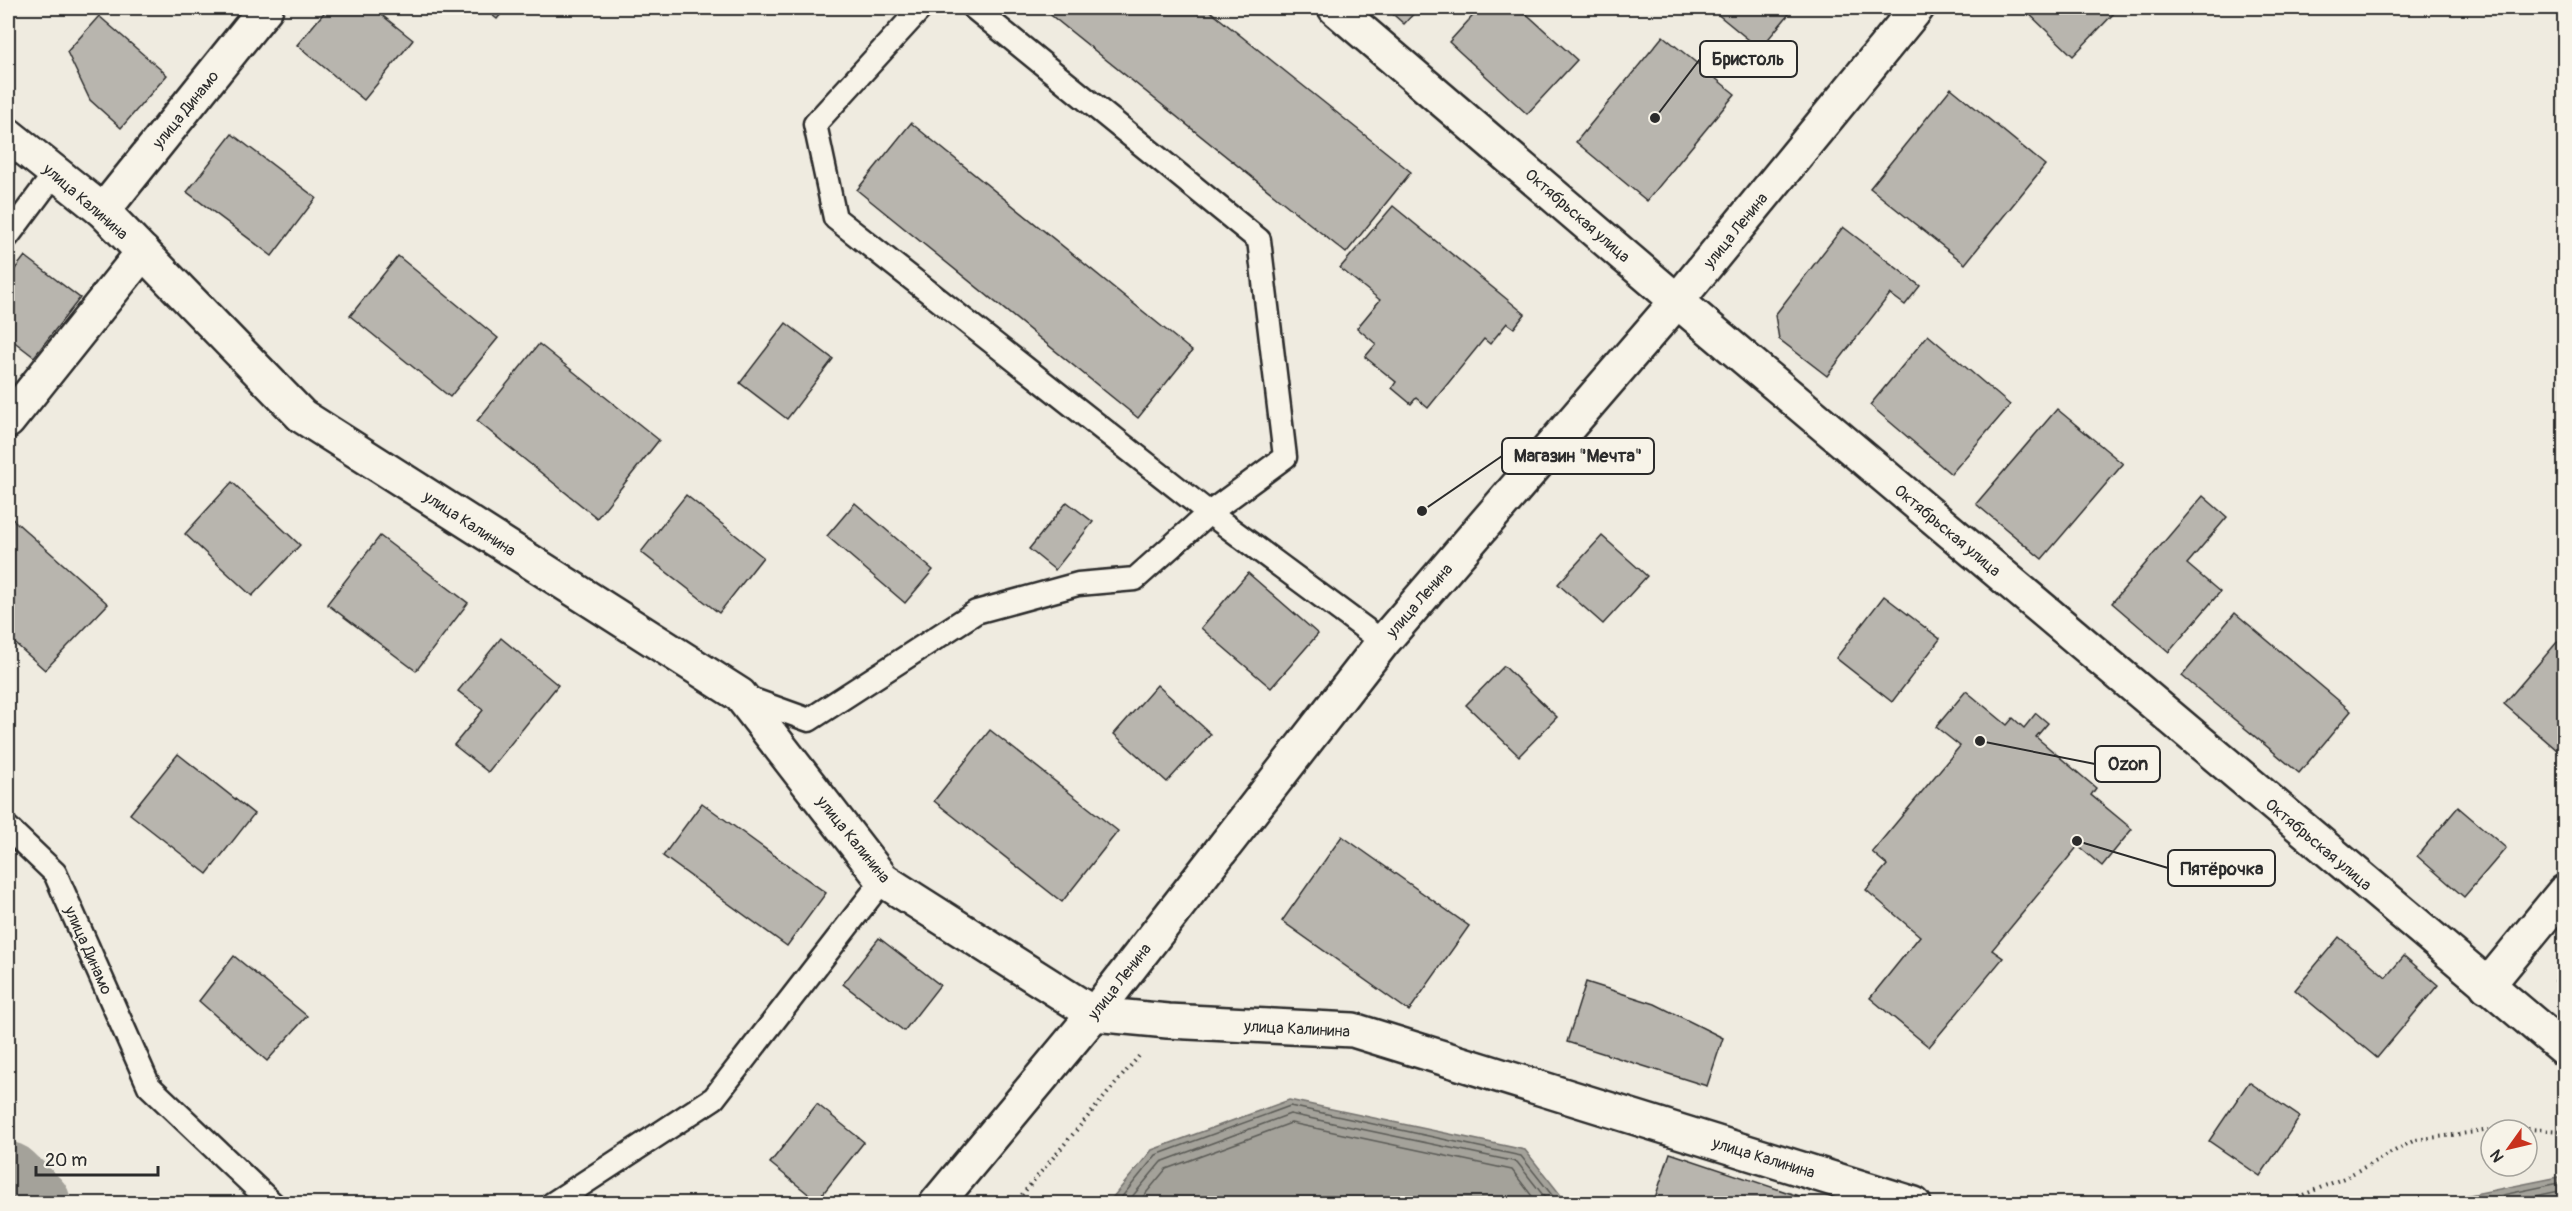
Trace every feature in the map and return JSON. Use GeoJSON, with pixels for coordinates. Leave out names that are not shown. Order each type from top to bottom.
{"type":"FeatureCollection","features":[{"type":"Feature","properties":{"kind":"street","name":"улица Динамо"},"geometry":{"type":"LineString","coordinates":[[103,212],[266,8]]}},
{"type":"Feature","properties":{"kind":"street","name":"Октябрьская улица"},"geometry":{"type":"LineString","coordinates":[[1335,8],[2487,986],[2565,1049]]}},
{"type":"Feature","properties":{"kind":"street","name":"улица Ленина"},"geometry":{"type":"LineString","coordinates":[[936,1203],[1094,1014],[1383,642],[1677,300],[1917,8]]}},
{"type":"Feature","properties":{"kind":"street","name":"улица Калинина"},"geometry":{"type":"LineString","coordinates":[[8,135],[103,212],[302,416],[740,695],[883,880],[1094,1014],[1168,1021],[1353,1030],[1914,1203]]}},
{"type":"Feature","properties":{"kind":"street"},"geometry":{"type":"LineString","coordinates":[[8,420],[143,252]]}},
{"type":"Feature","properties":{"kind":"street"},"geometry":{"type":"LineString","coordinates":[[2487,986],[2565,892]]}},
{"type":"Feature","properties":{"kind":"lane"},"geometry":{"type":"LineString","coordinates":[[921,8],[815,124],[835,218],[1209,513],[1383,642]]}},
{"type":"Feature","properties":{"kind":"lane"},"geometry":{"type":"LineString","coordinates":[[740,695],[808,720],[976,612],[1078,584],[1135,579],[1209,513],[1285,457],[1258,240],[974,8]]}},
{"type":"Feature","properties":{"kind":"lane"},"geometry":{"type":"LineString","coordinates":[[8,236],[55,173]]}},
{"type":"Feature","properties":{"kind":"lane","name":"улица Динамо"},"geometry":{"type":"LineString","coordinates":[[8,828],[55,873],[149,1086],[273,1203]]}},
{"type":"Feature","properties":{"kind":"lane"},"geometry":{"type":"LineString","coordinates":[[552,1203],[714,1098],[883,880]]}},
{"type":"Feature","properties":{"kind":"path"},"geometry":{"type":"LineString","coordinates":[[1014,1203],[1168,1021]]}},
{"type":"Feature","properties":{"kind":"path"},"geometry":{"type":"LineString","coordinates":[[2539,1130],[2565,1131]]}},
{"type":"Feature","properties":{"kind":"path"},"geometry":{"type":"LineString","coordinates":[[2281,1203],[2344,1179],[2415,1140],[2479,1132]]}},
{"type":"Feature","properties":{"kind":"water"},"geometry":{"type":"Polygon","coordinates":[[[1289,1100],[1525,1150],[1567,1203],[1108,1203],[1152,1150],[1289,1100]]]}},
{"type":"Feature","properties":{"kind":"water"},"geometry":{"type":"Polygon","coordinates":[[[2564,1176],[2564,1203],[2430,1203],[2564,1176]]]}},
{"type":"Feature","properties":{"kind":"building"},"geometry":{"type":"Polygon","coordinates":[[[328,8],[373,8],[413,40],[364,100],[297,45],[328,8]]]}},
{"type":"Feature","properties":{"kind":"building"},"geometry":{"type":"Polygon","coordinates":[[[483,8],[506,8],[497,19],[483,8]]]}},
{"type":"Feature","properties":{"kind":"building"},"geometry":{"type":"Polygon","coordinates":[[[1042,8],[1206,8],[1411,172],[1346,253],[1042,8]]]}},
{"type":"Feature","properties":{"kind":"building"},"geometry":{"type":"Polygon","coordinates":[[[1386,8],[1419,8],[1404,24],[1386,8]]]}},
{"type":"Feature","properties":{"kind":"building"},"geometry":{"type":"Polygon","coordinates":[[[1480,8],[1520,8],[1577,60],[1527,114],[1449,42],[1480,8]]]}},
{"type":"Feature","properties":{"kind":"building"},"geometry":{"type":"Polygon","coordinates":[[[1710,8],[1794,8],[1760,49],[1710,8]]]}},
{"type":"Feature","properties":{"kind":"building"},"geometry":{"type":"Polygon","coordinates":[[[2023,8],[2112,8],[2116,11],[2073,56],[2023,8]]]}},
{"type":"Feature","properties":{"kind":"building"},"geometry":{"type":"Polygon","coordinates":[[[2547,8],[2564,8],[2564,21],[2547,8]]]}},
{"type":"Feature","properties":{"kind":"building"},"geometry":{"type":"Polygon","coordinates":[[[99,16],[167,75],[121,128],[90,100],[67,52],[99,16]]]}},
{"type":"Feature","properties":{"kind":"building"},"geometry":{"type":"Polygon","coordinates":[[[1663,36],[1735,94],[1647,201],[1576,142],[1663,36]]]}},
{"type":"Feature","properties":{"kind":"building"},"geometry":{"type":"Polygon","coordinates":[[[1951,88],[2045,165],[1965,264],[1870,188],[1951,88]]]}},
{"type":"Feature","properties":{"kind":"building"},"geometry":{"type":"Polygon","coordinates":[[[911,123],[1192,351],[1138,418],[857,190],[911,123]]]}},
{"type":"Feature","properties":{"kind":"building"},"geometry":{"type":"Polygon","coordinates":[[[232,134],[316,198],[272,256],[187,192],[232,134]]]}},
{"type":"Feature","properties":{"kind":"building"},"geometry":{"type":"Polygon","coordinates":[[[1393,206],[1525,314],[1514,328],[1507,323],[1490,344],[1484,339],[1428,408],[1416,398],[1411,404],[1392,388],[1396,382],[1365,357],[1376,344],[1357,328],[1380,300],[1340,268],[1393,206]]]}},
{"type":"Feature","properties":{"kind":"building"},"geometry":{"type":"Polygon","coordinates":[[[1843,227],[1920,286],[1905,305],[1890,294],[1827,376],[1779,339],[1775,315],[1843,227]]]}},
{"type":"Feature","properties":{"kind":"building"},"geometry":{"type":"Polygon","coordinates":[[[25,256],[80,298],[34,357],[8,337],[8,278],[25,256]]]}},
{"type":"Feature","properties":{"kind":"building"},"geometry":{"type":"Polygon","coordinates":[[[398,256],[498,338],[450,397],[350,316],[398,256]]]}},
{"type":"Feature","properties":{"kind":"building"},"geometry":{"type":"Polygon","coordinates":[[[786,323],[833,359],[787,419],[740,383],[786,323]]]}},
{"type":"Feature","properties":{"kind":"building"},"geometry":{"type":"Polygon","coordinates":[[[1928,335],[2010,405],[1951,474],[1870,405],[1928,335]]]}},
{"type":"Feature","properties":{"kind":"building"},"geometry":{"type":"Polygon","coordinates":[[[539,344],[659,440],[597,518],[477,421],[539,344]]]}},
{"type":"Feature","properties":{"kind":"building"},"geometry":{"type":"Polygon","coordinates":[[[2057,409],[2123,464],[2042,559],[1976,504],[2057,409]]]}},
{"type":"Feature","properties":{"kind":"building"},"geometry":{"type":"Polygon","coordinates":[[[232,482],[300,545],[252,596],[185,534],[232,482]]]}},
{"type":"Feature","properties":{"kind":"building"},"geometry":{"type":"Polygon","coordinates":[[[686,495],[763,557],[719,613],[641,552],[686,495]]]}},
{"type":"Feature","properties":{"kind":"building"},"geometry":{"type":"Polygon","coordinates":[[[2203,496],[2227,517],[2187,564],[2220,592],[2169,652],[2112,603],[2203,496]]]}},
{"type":"Feature","properties":{"kind":"building"},"geometry":{"type":"Polygon","coordinates":[[[1067,502],[1093,522],[1055,570],[1029,549],[1067,502]]]}},
{"type":"Feature","properties":{"kind":"building"},"geometry":{"type":"Polygon","coordinates":[[[855,503],[933,570],[905,603],[827,536],[855,503]]]}},
{"type":"Feature","properties":{"kind":"building"},"geometry":{"type":"Polygon","coordinates":[[[8,515],[108,604],[45,670],[8,637],[8,515]]]}},
{"type":"Feature","properties":{"kind":"building"},"geometry":{"type":"Polygon","coordinates":[[[380,536],[468,603],[416,671],[327,604],[380,536]]]}},
{"type":"Feature","properties":{"kind":"building"},"geometry":{"type":"Polygon","coordinates":[[[1602,536],[1647,576],[1603,624],[1558,584],[1602,536]]]}},
{"type":"Feature","properties":{"kind":"building"},"geometry":{"type":"Polygon","coordinates":[[[1248,573],[1318,634],[1271,688],[1201,628],[1248,573]]]}},
{"type":"Feature","properties":{"kind":"building"},"geometry":{"type":"Polygon","coordinates":[[[1884,596],[1940,639],[1892,702],[1836,658],[1884,596]]]}},
{"type":"Feature","properties":{"kind":"building"},"geometry":{"type":"Polygon","coordinates":[[[2235,613],[2351,711],[2299,773],[2182,676],[2235,613]]]}},
{"type":"Feature","properties":{"kind":"building"},"geometry":{"type":"Polygon","coordinates":[[[2564,634],[2564,756],[2504,704],[2564,634]]]}},
{"type":"Feature","properties":{"kind":"building"},"geometry":{"type":"Polygon","coordinates":[[[501,638],[558,685],[488,772],[454,745],[483,710],[458,691],[501,638]]]}},
{"type":"Feature","properties":{"kind":"building"},"geometry":{"type":"Polygon","coordinates":[[[1504,666],[1557,717],[1519,756],[1466,705],[1504,666]]]}},
{"type":"Feature","properties":{"kind":"building"},"geometry":{"type":"Polygon","coordinates":[[[1157,685],[1211,734],[1167,782],[1114,734],[1157,685]]]}},
{"type":"Feature","properties":{"kind":"building"},"geometry":{"type":"Polygon","coordinates":[[[1966,691],[2007,725],[2013,718],[2024,728],[2036,713],[2048,723],[2036,737],[2096,788],[2091,795],[2132,829],[2102,866],[2078,846],[1992,950],[2003,958],[1929,1047],[1870,998],[1920,936],[1866,890],[1887,865],[1872,852],[1960,746],[1936,727],[1966,691]]]}},
{"type":"Feature","properties":{"kind":"building"},"geometry":{"type":"Polygon","coordinates":[[[990,730],[1118,831],[1062,902],[934,801],[990,730]]]}},
{"type":"Feature","properties":{"kind":"building"},"geometry":{"type":"Polygon","coordinates":[[[178,754],[254,814],[207,874],[130,814],[178,754]]]}},
{"type":"Feature","properties":{"kind":"building"},"geometry":{"type":"Polygon","coordinates":[[[702,803],[826,893],[787,946],[663,856],[702,803]]]}},
{"type":"Feature","properties":{"kind":"building"},"geometry":{"type":"Polygon","coordinates":[[[2458,807],[2506,848],[2464,897],[2417,856],[2458,807]]]}},
{"type":"Feature","properties":{"kind":"building"},"geometry":{"type":"Polygon","coordinates":[[[1342,836],[1469,926],[1409,1011],[1282,921],[1342,836]]]}},
{"type":"Feature","properties":{"kind":"building"},"geometry":{"type":"Polygon","coordinates":[[[2339,937],[2386,977],[2404,956],[2438,985],[2377,1058],[2295,990],[2339,937]]]}},
{"type":"Feature","properties":{"kind":"building"},"geometry":{"type":"Polygon","coordinates":[[[879,938],[940,985],[904,1031],[843,984],[879,938]]]}},
{"type":"Feature","properties":{"kind":"building"},"geometry":{"type":"Polygon","coordinates":[[[234,956],[307,1016],[267,1061],[199,1001],[234,956]]]}},
{"type":"Feature","properties":{"kind":"building"},"geometry":{"type":"Polygon","coordinates":[[[2564,970],[2564,990],[2555,981],[2564,970]]]}},
{"type":"Feature","properties":{"kind":"building"},"geometry":{"type":"Polygon","coordinates":[[[1586,982],[1655,1004],[1723,1038],[1707,1086],[1567,1042],[1586,982]]]}},
{"type":"Feature","properties":{"kind":"building"},"geometry":{"type":"Polygon","coordinates":[[[2249,1082],[2300,1117],[2260,1176],[2209,1141],[2249,1082]]]}},
{"type":"Feature","properties":{"kind":"building"},"geometry":{"type":"Polygon","coordinates":[[[817,1104],[864,1142],[817,1201],[770,1163],[817,1104]]]}},
{"type":"Feature","properties":{"kind":"building"},"geometry":{"type":"Polygon","coordinates":[[[1670,1153],[1816,1202],[1815,1204],[1653,1204],[1670,1153]]]}},
{"type":"Feature","properties":{"kind":"waterway"},"geometry":{"type":"LineString","coordinates":[[8,1178],[35,1204]]}},
{"type":"Feature","properties":{"kind":"place","name":"Бристоль"},"geometry":{"type":"Point","coordinates":[1655,118]}},
{"type":"Feature","properties":{"kind":"place","name":"Магазин \"Мечта\""},"geometry":{"type":"Point","coordinates":[1422,511]}},
{"type":"Feature","properties":{"kind":"place","name":"Ozon"},"geometry":{"type":"Point","coordinates":[1980,741]}},
{"type":"Feature","properties":{"kind":"place","name":"Пятёрочка"},"geometry":{"type":"Point","coordinates":[2077,841]}}]}
